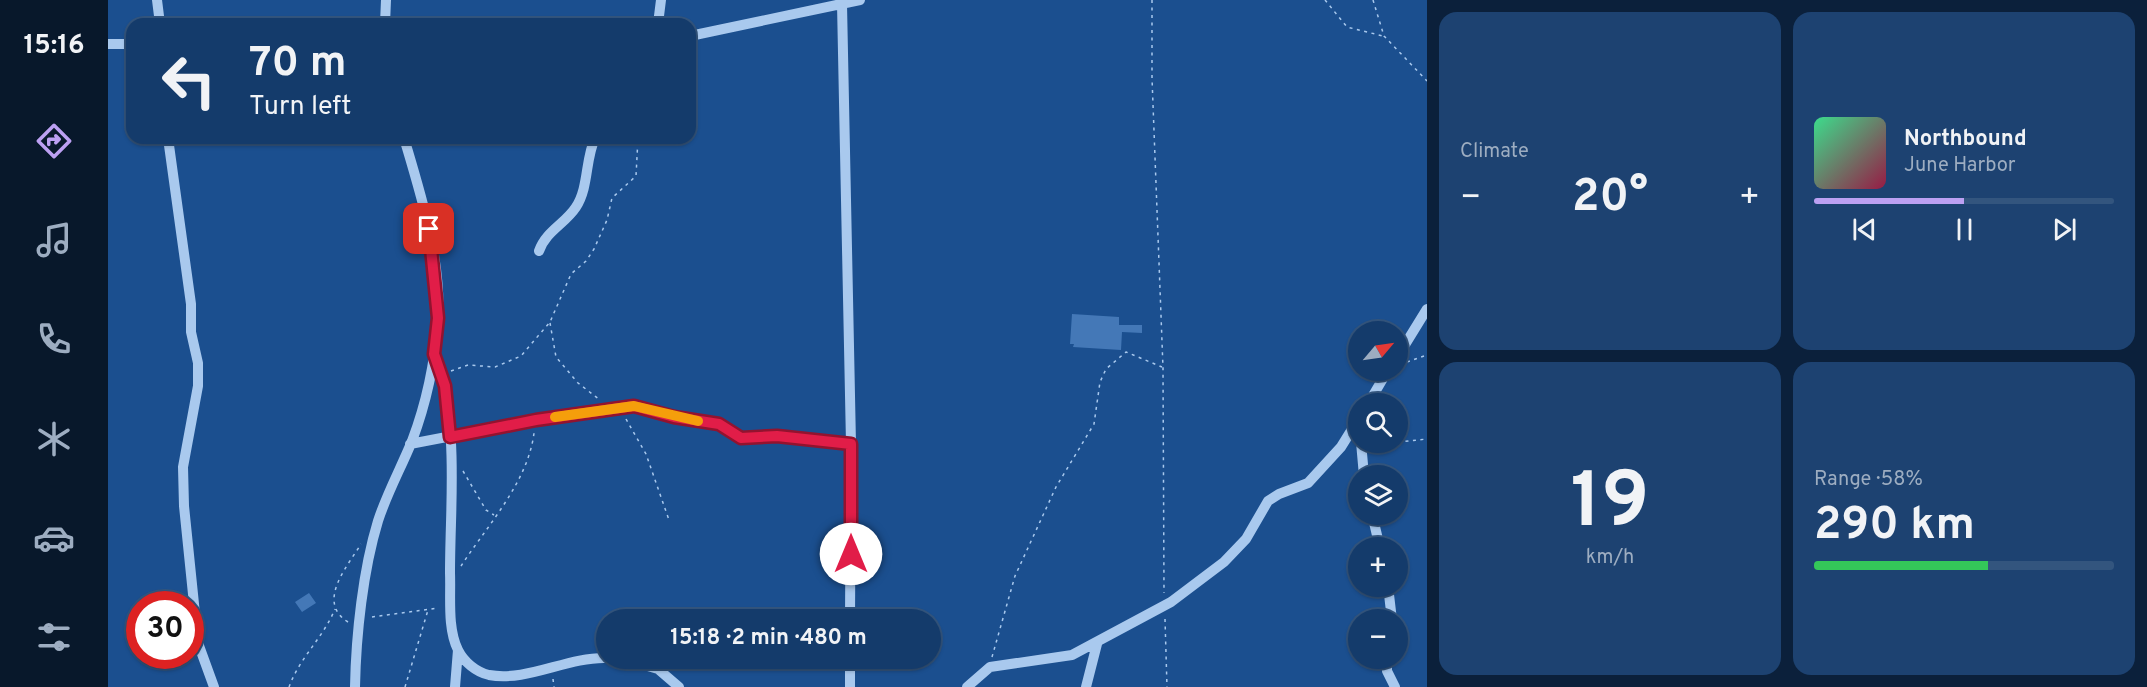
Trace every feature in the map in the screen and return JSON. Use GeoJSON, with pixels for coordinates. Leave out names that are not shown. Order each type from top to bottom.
{"type":"FeatureCollection","features":[{"type":"Feature","properties":{"kind":"street"},"geometry":{"type":"LineString","coordinates":[[157,0],[159,18]]}},
{"type":"Feature","properties":{"kind":"street"},"geometry":{"type":"LineString","coordinates":[[384,18],[386,0]]}},
{"type":"Feature","properties":{"kind":"street"},"geometry":{"type":"LineString","coordinates":[[659,18],[662,0]]}},
{"type":"Feature","properties":{"kind":"street"},"geometry":{"type":"LineString","coordinates":[[696,35],[860,0]]}},
{"type":"Feature","properties":{"kind":"street"},"geometry":{"type":"LineString","coordinates":[[842,4],[851,444],[850,609]]}},
{"type":"Feature","properties":{"kind":"street"},"geometry":{"type":"LineString","coordinates":[[108,44],[126,44]]}},
{"type":"Feature","properties":{"kind":"street"},"geometry":{"type":"LineString","coordinates":[[169,144],[191,304],[191,332],[199,369],[183,467],[184,506],[198,643],[214,687]]}},
{"type":"Feature","properties":{"kind":"street"},"geometry":{"type":"LineString","coordinates":[[355,687],[360,622],[378,522],[410,444],[434,354],[438,318],[433,250],[425,208],[406,144]]}},
{"type":"Feature","properties":{"kind":"street"},"geometry":{"type":"LineString","coordinates":[[539,251],[542,242],[579,202],[594,144]]}},
{"type":"Feature","properties":{"kind":"street"},"geometry":{"type":"LineString","coordinates":[[1408,340],[1427,309]]}},
{"type":"Feature","properties":{"kind":"street"},"geometry":{"type":"LineString","coordinates":[[434,354],[442,375],[449,408],[452,460],[451,606],[458,650],[454,687]]}},
{"type":"Feature","properties":{"kind":"street"},"geometry":{"type":"LineString","coordinates":[[410,444],[536,420],[613,407],[634,406],[674,417],[710,422],[727,428],[741,438],[777,436],[851,444]]}},
{"type":"Feature","properties":{"kind":"street"},"geometry":{"type":"LineString","coordinates":[[967,687],[990,667],[1072,655],[1096,644],[1127,623],[1165,605],[1224,562],[1246,539],[1269,501],[1279,494],[1308,483],[1341,447],[1348,436]]}},
{"type":"Feature","properties":{"kind":"street"},"geometry":{"type":"LineString","coordinates":[[1086,687],[1096,644]]}},
{"type":"Feature","properties":{"kind":"street"},"geometry":{"type":"LineString","coordinates":[[458,650],[478,672],[500,676],[571,661],[596,659]]}},
{"type":"Feature","properties":{"kind":"street"},"geometry":{"type":"LineString","coordinates":[[658,669],[679,687]]}},
{"type":"Feature","properties":{"kind":"street"},"geometry":{"type":"LineString","coordinates":[[850,669],[850,687]]}},
{"type":"Feature","properties":{"kind":"street"},"geometry":{"type":"LineString","coordinates":[[1387,669],[1395,687]]}},
{"type":"Feature","properties":{"kind":"path"},"geometry":{"type":"LineString","coordinates":[[1152,0],[1152,78],[1163,368],[1167,687]]}},
{"type":"Feature","properties":{"kind":"path"},"geometry":{"type":"LineString","coordinates":[[1325,0],[1347,27],[1384,36]]}},
{"type":"Feature","properties":{"kind":"path"},"geometry":{"type":"LineString","coordinates":[[1373,0],[1384,36],[1427,81]]}},
{"type":"Feature","properties":{"kind":"path"},"geometry":{"type":"LineString","coordinates":[[442,375],[458,367],[495,366],[513,360],[521,356],[550,322],[571,274],[586,261],[594,249],[607,220],[612,198],[636,176],[638,144]]}},
{"type":"Feature","properties":{"kind":"path"},"geometry":{"type":"LineString","coordinates":[[550,322],[556,357],[578,383],[613,407],[646,454],[669,520]]}},
{"type":"Feature","properties":{"kind":"path"},"geometry":{"type":"LineString","coordinates":[[990,667],[1011,586],[1056,487],[1094,424],[1100,382],[1106,369],[1126,352],[1163,368]]}},
{"type":"Feature","properties":{"kind":"path"},"geometry":{"type":"LineString","coordinates":[[1408,362],[1427,355]]}},
{"type":"Feature","properties":{"kind":"path"},"geometry":{"type":"LineString","coordinates":[[461,566],[528,460],[536,420]]}},
{"type":"Feature","properties":{"kind":"path"},"geometry":{"type":"LineString","coordinates":[[1408,441],[1427,439]]}},
{"type":"Feature","properties":{"kind":"path"},"geometry":{"type":"LineString","coordinates":[[452,460],[465,474],[486,510],[494,515]]}},
{"type":"Feature","properties":{"kind":"path"},"geometry":{"type":"LineString","coordinates":[[366,537],[336,587],[332,600],[335,609],[346,621],[360,622],[451,606]]}},
{"type":"Feature","properties":{"kind":"path"},"geometry":{"type":"LineString","coordinates":[[289,687],[306,652],[326,630],[335,609]]}},
{"type":"Feature","properties":{"kind":"path"},"geometry":{"type":"LineString","coordinates":[[405,687],[428,609]]}},
{"type":"Feature","properties":{"kind":"building"},"geometry":{"type":"Polygon","coordinates":[[[1072,314],[1119,317],[1119,325],[1142,325],[1142,333],[1122,332],[1121,350],[1073,347],[1074,344],[1070,344],[1072,314]]]}},
{"type":"Feature","properties":{"kind":"building"},"geometry":{"type":"Polygon","coordinates":[[[309,593],[316,603],[302,612],[295,602],[309,593]]]}},
{"type":"Feature","properties":{"kind":"slow traffic"},"geometry":{"type":"LineString","coordinates":[[555,417],[617,406],[634,406],[698,421]]}},
{"type":"Feature","properties":{"kind":"route"},"geometry":{"type":"LineString","coordinates":[[429,229],[433,250],[438,318],[434,354],[445,386],[449,408],[450,437],[617,406],[634,406],[674,417],[719,424],[741,438],[777,436],[851,444],[851,554]]}}]}
